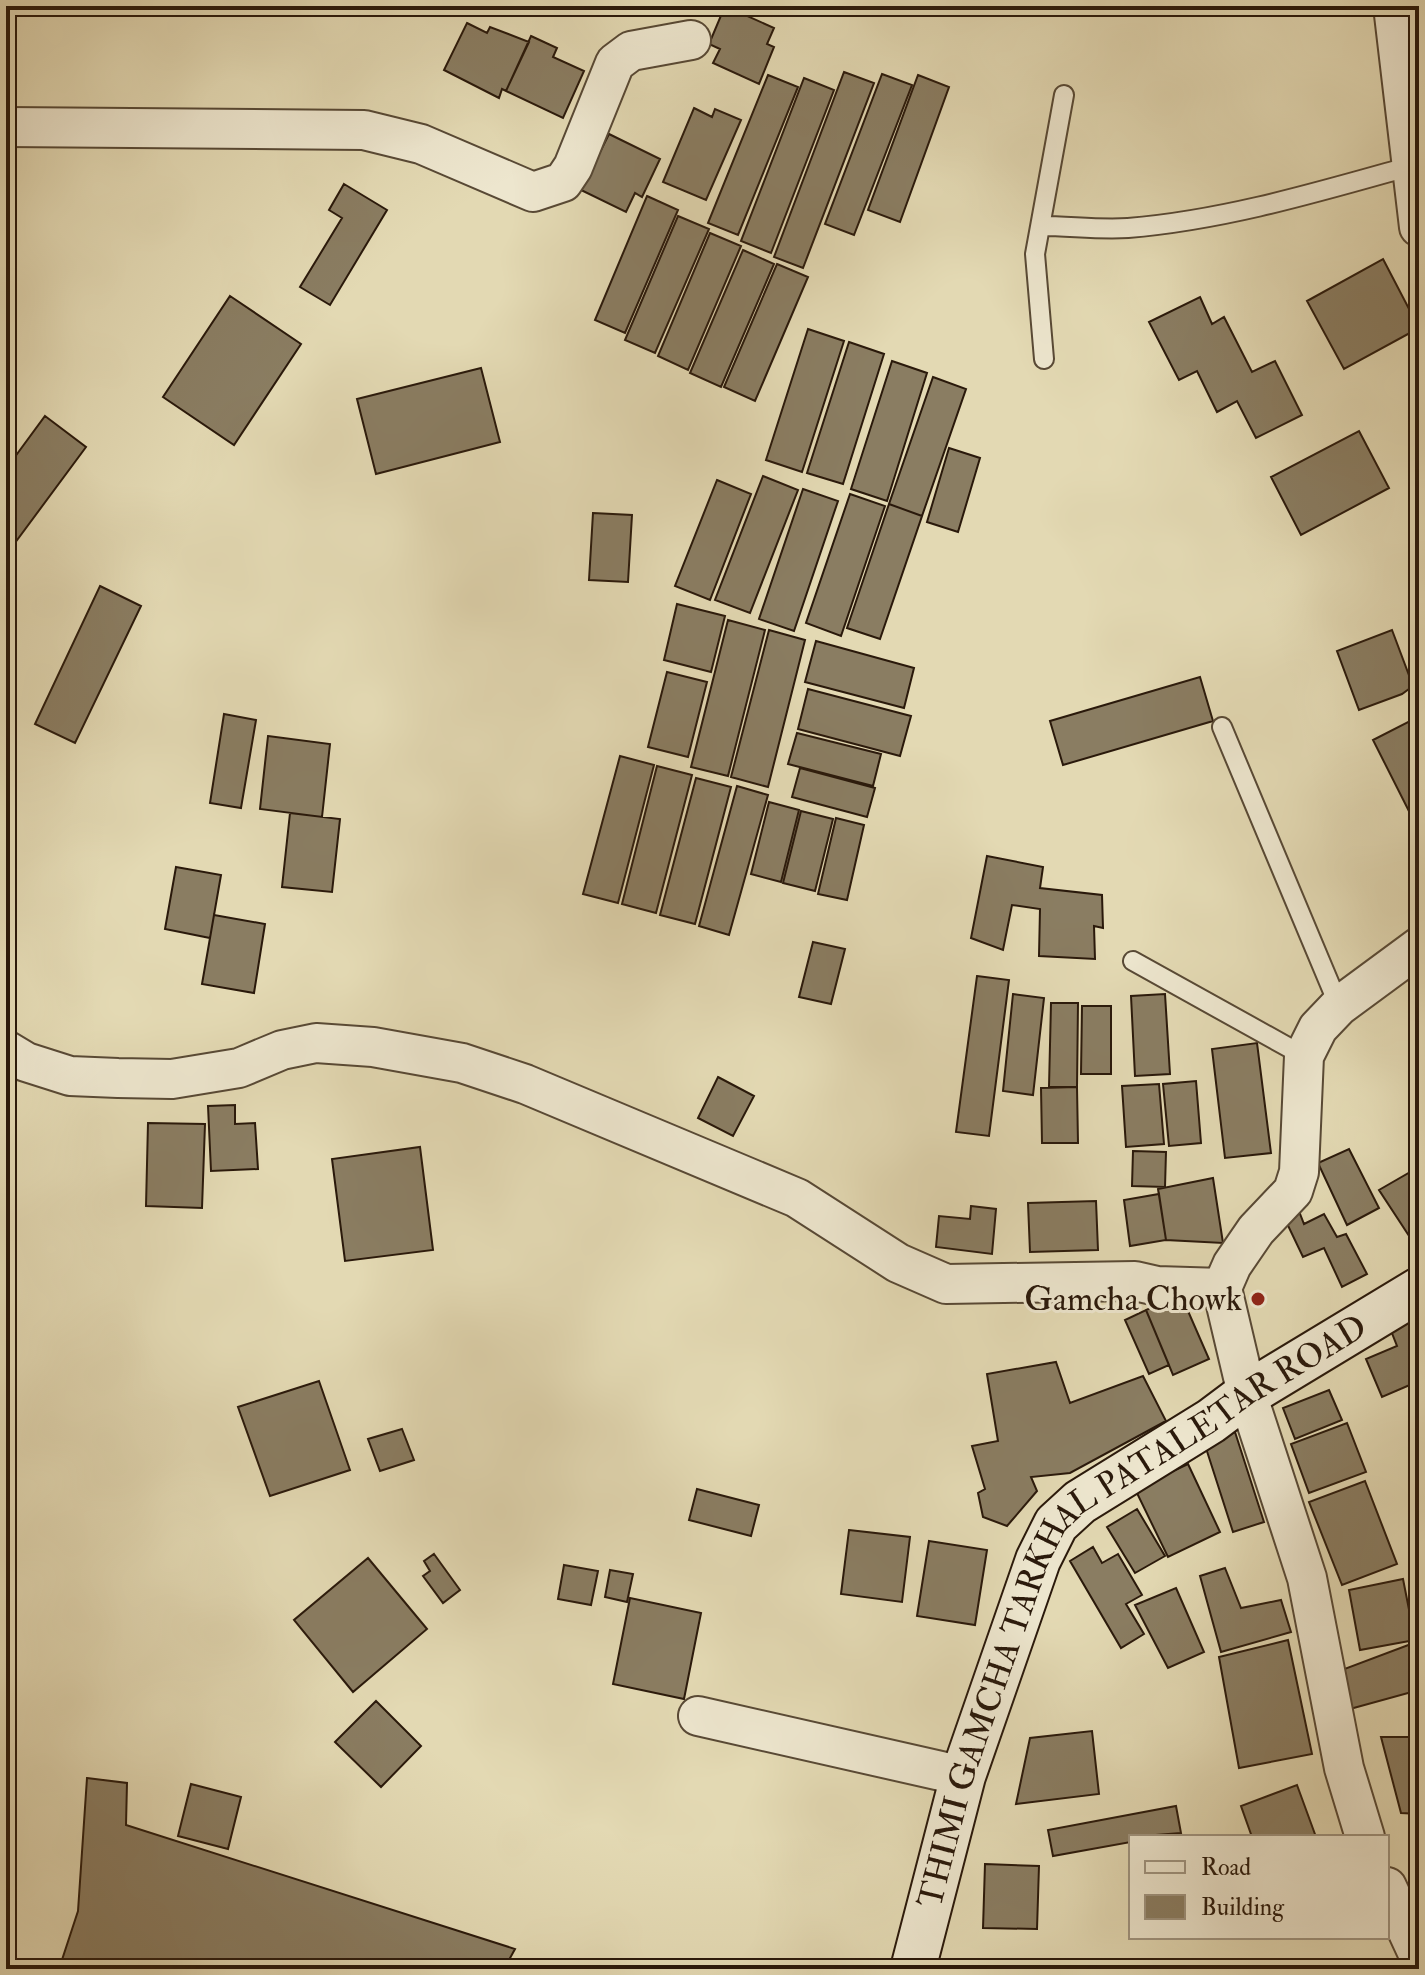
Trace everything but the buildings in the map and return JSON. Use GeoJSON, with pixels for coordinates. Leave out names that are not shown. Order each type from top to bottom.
{"type":"FeatureCollection","features":[{"type":"Feature","properties":{"kind":"street"},"geometry":{"type":"LineString","coordinates":[[1393,6],[1419,227]]}},
{"type":"Feature","properties":{"kind":"street"},"geometry":{"type":"LineString","coordinates":[[6,127],[364,130],[421,144],[533,192],[563,182],[573,167],[615,63],[631,51],[691,40]]}},
{"type":"Feature","properties":{"kind":"street"},"geometry":{"type":"LineString","coordinates":[[1364,1835],[1344,1768],[1307,1578],[1247,1394],[1222,1288],[1232,1265],[1256,1230],[1293,1191],[1299,1172],[1304,1056],[1318,1028],[1339,1006],[1419,947]]}},
{"type":"Feature","properties":{"kind":"street"},"geometry":{"type":"LineString","coordinates":[[6,1050],[26,1062],[70,1076],[118,1078],[172,1079],[239,1068],[282,1050],[316,1043],[373,1047],[462,1063],[525,1084],[797,1198],[898,1263],[946,1284],[1135,1281],[1157,1286],[1222,1288]]}},
{"type":"Feature","properties":{"kind":"street","name":"THIMI GAMCHA TARKHAL PATALETAR ROAD"},"geometry":{"type":"LineString","coordinates":[[913,1969],[963,1776],[1038,1560],[1056,1524],[1080,1502],[1211,1421],[1247,1394],[1419,1290]]}},
{"type":"Feature","properties":{"kind":"street"},"geometry":{"type":"LineString","coordinates":[[698,1716],[963,1776]]}},
{"type":"Feature","properties":{"kind":"street"},"geometry":{"type":"LineString","coordinates":[[1403,1905],[1419,1956]]}},
{"type":"Feature","properties":{"kind":"lane"},"geometry":{"type":"LineString","coordinates":[[1044,359],[1035,254],[1064,95]]}},
{"type":"Feature","properties":{"kind":"lane"},"geometry":{"type":"LineString","coordinates":[[1041,226],[1126,228],[1205,218],[1296,198],[1411,166]]}},
{"type":"Feature","properties":{"kind":"lane"},"geometry":{"type":"LineString","coordinates":[[1222,727],[1339,1006]]}},
{"type":"Feature","properties":{"kind":"lane"},"geometry":{"type":"LineString","coordinates":[[1133,961],[1304,1056]]}},
{"type":"Feature","properties":{"kind":"place","name":"Gamcha Chowk"},"geometry":{"type":"Point","coordinates":[1258,1299]}}]}
